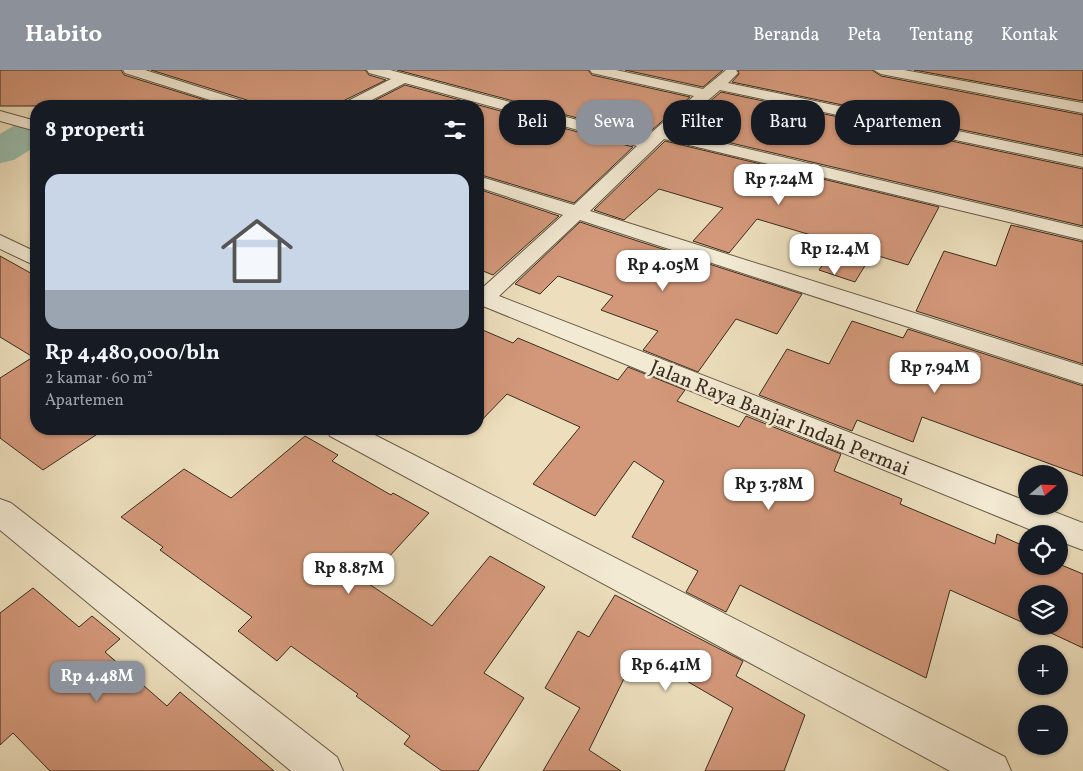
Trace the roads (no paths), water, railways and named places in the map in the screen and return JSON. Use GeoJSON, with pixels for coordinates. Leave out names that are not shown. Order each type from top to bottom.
{"type":"FeatureCollection","features":[{"type":"Feature","properties":{"kind":"street"},"geometry":{"type":"LineString","coordinates":[[130,70],[225,100]]}},
{"type":"Feature","properties":{"kind":"street"},"geometry":{"type":"LineString","coordinates":[[597,70],[711,89],[1083,162]]}},
{"type":"Feature","properties":{"kind":"street"},"geometry":{"type":"LineString","coordinates":[[484,295],[559,230],[654,139],[734,70]]}},
{"type":"Feature","properties":{"kind":"street"},"geometry":{"type":"LineString","coordinates":[[880,70],[1083,108]]}},
{"type":"Feature","properties":{"kind":"street"},"geometry":{"type":"LineString","coordinates":[[356,100],[389,73],[654,139],[1083,234]]}},
{"type":"Feature","properties":{"kind":"street"},"geometry":{"type":"LineString","coordinates":[[1002,92],[1008,77]]}},
{"type":"Feature","properties":{"kind":"street"},"geometry":{"type":"LineString","coordinates":[[0,116],[30,125]]}},
{"type":"Feature","properties":{"kind":"street"},"geometry":{"type":"LineString","coordinates":[[484,183],[1083,375]]}},
{"type":"Feature","properties":{"kind":"street"},"geometry":{"type":"LineString","coordinates":[[0,241],[30,257]]}},
{"type":"Feature","properties":{"kind":"street","name":"Jalan Raya Banjar Indah Permai"},"geometry":{"type":"LineString","coordinates":[[484,300],[1083,537]]}},
{"type":"Feature","properties":{"kind":"street"},"geometry":{"type":"LineString","coordinates":[[351,435],[991,771]]}},
{"type":"Feature","properties":{"kind":"street"},"geometry":{"type":"LineString","coordinates":[[0,512],[322,771]]}},
{"type":"Feature","properties":{"kind":"waterway"},"geometry":{"type":"LineString","coordinates":[[0,151],[30,133]]}}]}
